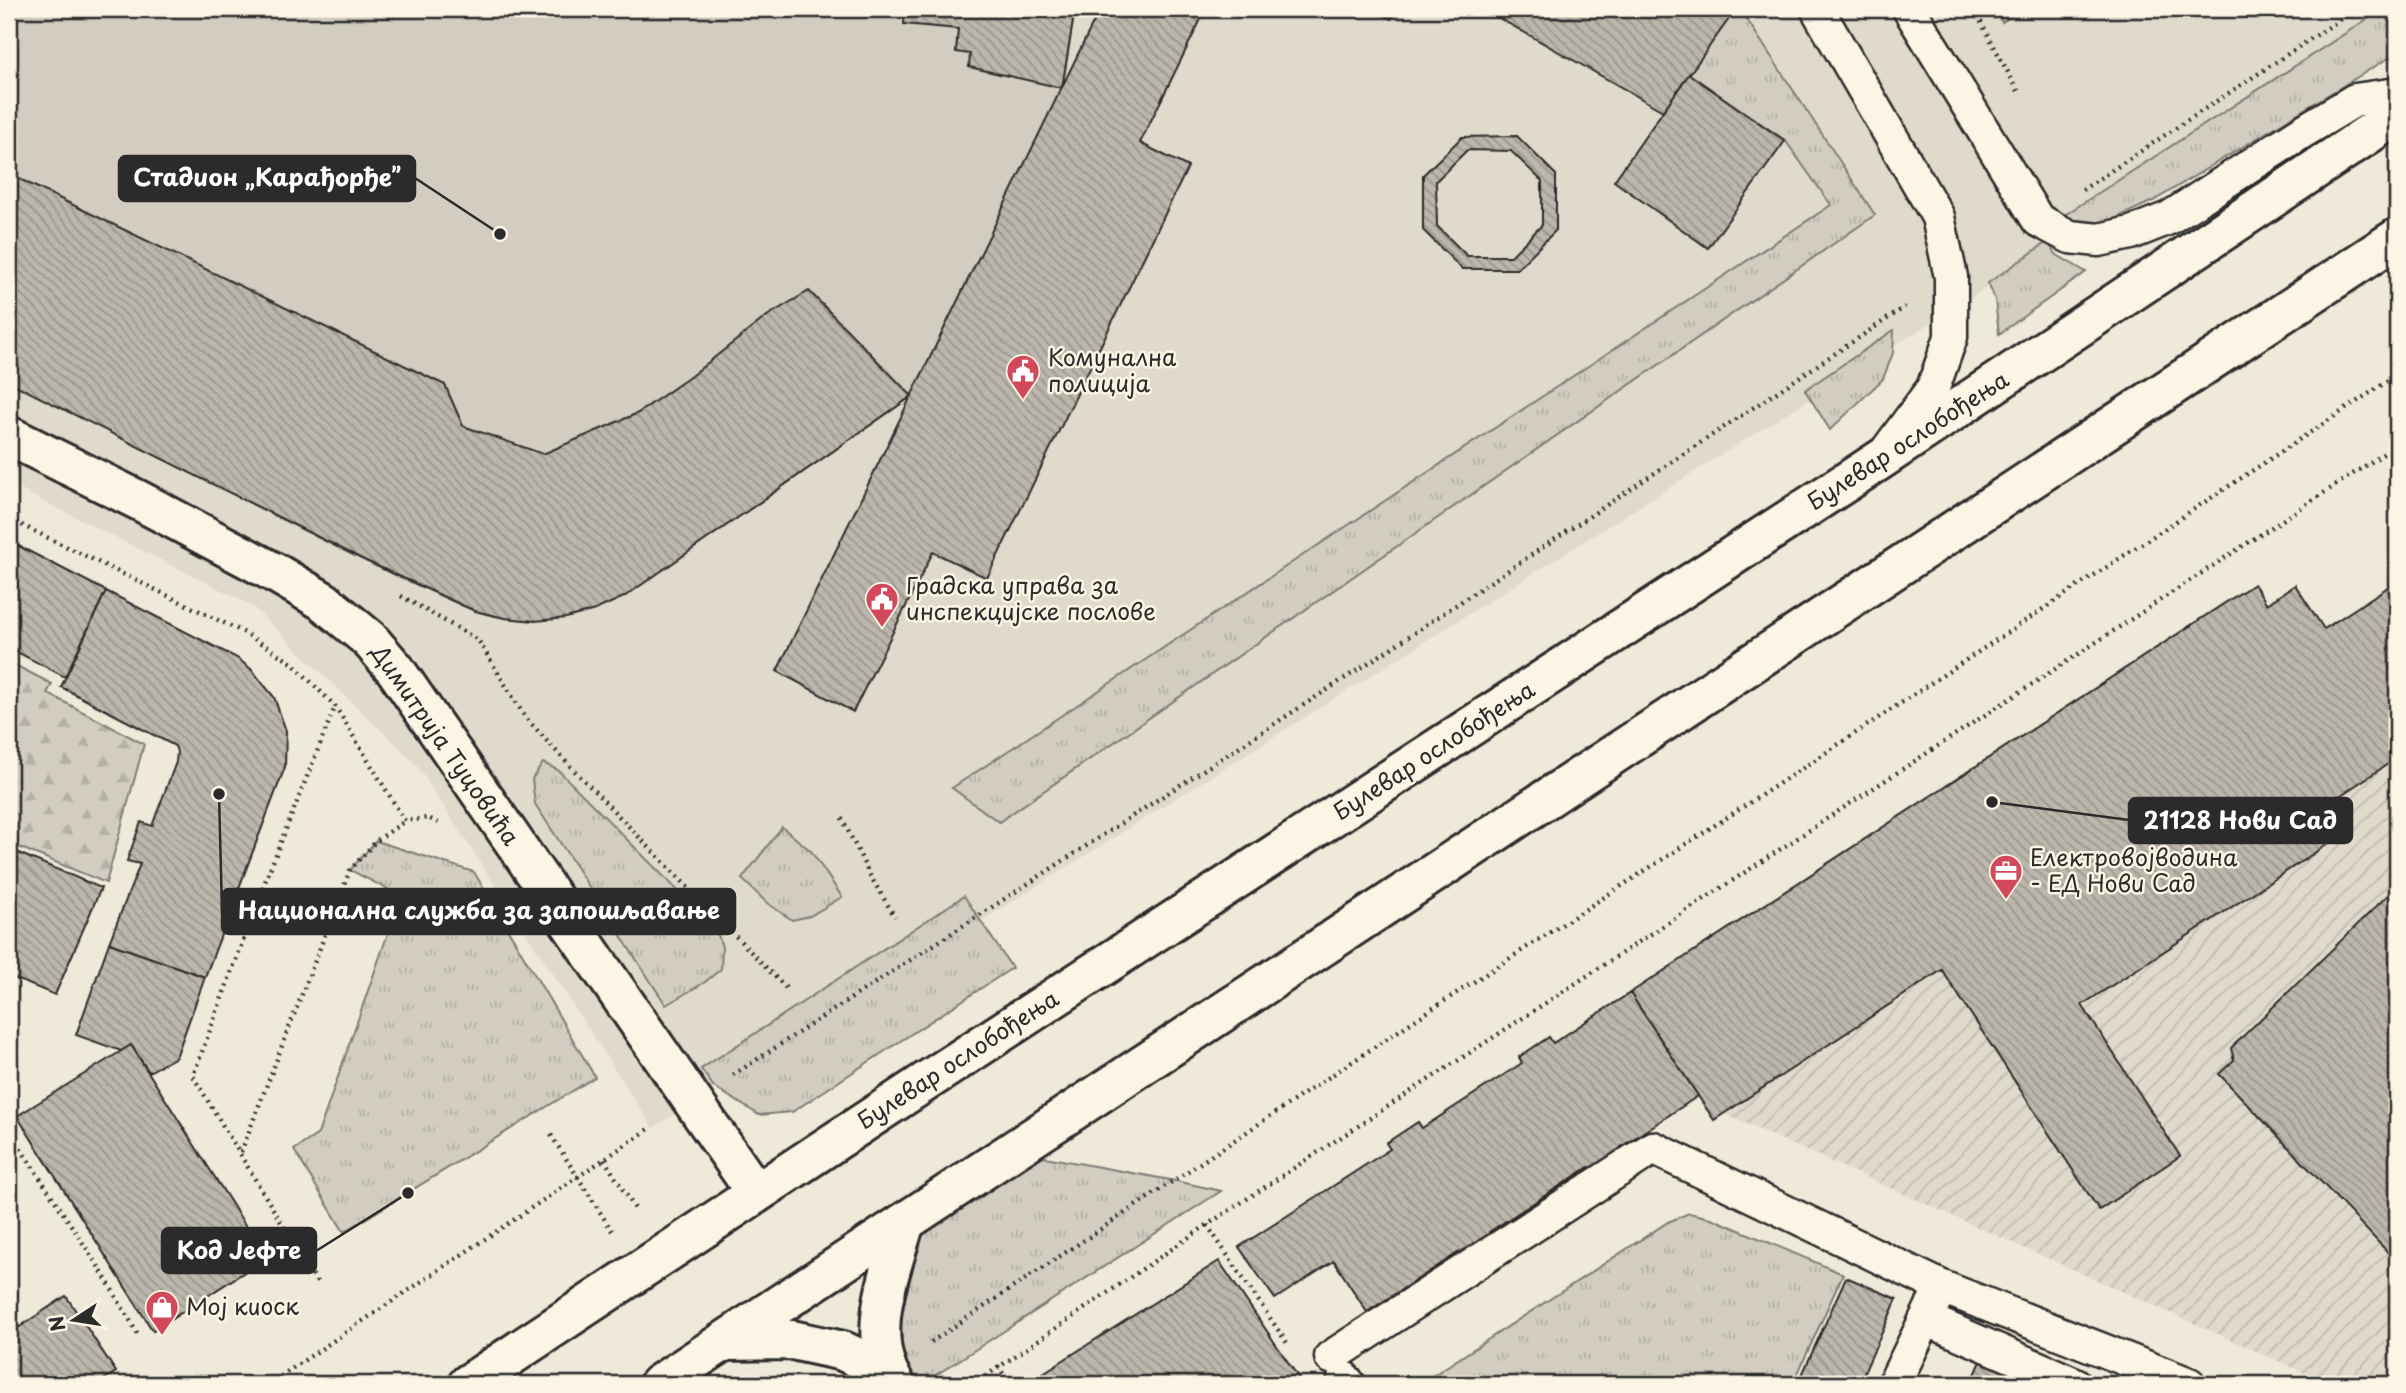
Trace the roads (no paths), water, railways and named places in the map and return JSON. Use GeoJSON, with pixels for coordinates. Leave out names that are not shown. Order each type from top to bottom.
{"type":"FeatureCollection","features":[{"type":"Feature","properties":{"kind":"main road","name":"Булевар ослобођења"},"geometry":{"type":"LineString","coordinates":[[468,1384],[755,1193],[1880,460],[2397,115]]}},
{"type":"Feature","properties":{"kind":"main road"},"geometry":{"type":"LineString","coordinates":[[659,1384],[2397,238]]}},
{"type":"Feature","properties":{"kind":"main road","name":"Димитрија Туцовића"},"geometry":{"type":"LineString","coordinates":[[9,436],[140,501],[279,575],[323,601],[369,639],[395,669],[755,1193]]}},
{"type":"Feature","properties":{"kind":"main road"},"geometry":{"type":"LineString","coordinates":[[890,1378],[879,1331],[888,1283],[905,1222]]}},
{"type":"Feature","properties":{"kind":"main road"},"geometry":{"type":"LineString","coordinates":[[725,1341],[792,1340],[843,1351],[890,1378]]}},
{"type":"Feature","properties":{"kind":"lane"},"geometry":{"type":"LineString","coordinates":[[1817,9],[1938,217],[1951,277],[1951,337],[1933,388],[1880,460]]}},
{"type":"Feature","properties":{"kind":"lane"},"geometry":{"type":"LineString","coordinates":[[1909,9],[2038,220],[2070,237],[2099,240],[2131,233],[2169,218],[2355,100],[2397,94]]}},
{"type":"Feature","properties":{"kind":"lane"},"geometry":{"type":"LineString","coordinates":[[1341,1373],[1654,1148],[1942,1287],[2189,1384]]}},
{"type":"Feature","properties":{"kind":"lane"},"geometry":{"type":"LineString","coordinates":[[1894,1384],[1942,1287]]}},
{"type":"Feature","properties":{"kind":"lane"},"geometry":{"type":"LineString","coordinates":[[1926,1319],[2075,1384]]}},
{"type":"Feature","properties":{"kind":"place","name":"Стадион „Карађорђе”"},"geometry":{"type":"Point","coordinates":[500,234]}},
{"type":"Feature","properties":{"kind":"place","name":"Комунална полиција"},"geometry":{"type":"Point","coordinates":[1023,401]}},
{"type":"Feature","properties":{"kind":"place","name":"Градска управа за инспекцијске послове"},"geometry":{"type":"Point","coordinates":[882,629]}},
{"type":"Feature","properties":{"kind":"place","name":"Национална служба за запошљавање"},"geometry":{"type":"Point","coordinates":[219,794]}},
{"type":"Feature","properties":{"kind":"place","name":"21128 Нови Сад"},"geometry":{"type":"Point","coordinates":[1992,802]}},
{"type":"Feature","properties":{"kind":"place","name":"Електровојводина - ЕД Нови Сад"},"geometry":{"type":"Point","coordinates":[2006,901]}},
{"type":"Feature","properties":{"kind":"place","name":"Код Јефте"},"geometry":{"type":"Point","coordinates":[408,1193]}},
{"type":"Feature","properties":{"kind":"place","name":"Мој киоск"},"geometry":{"type":"Point","coordinates":[162,1337]}}]}
